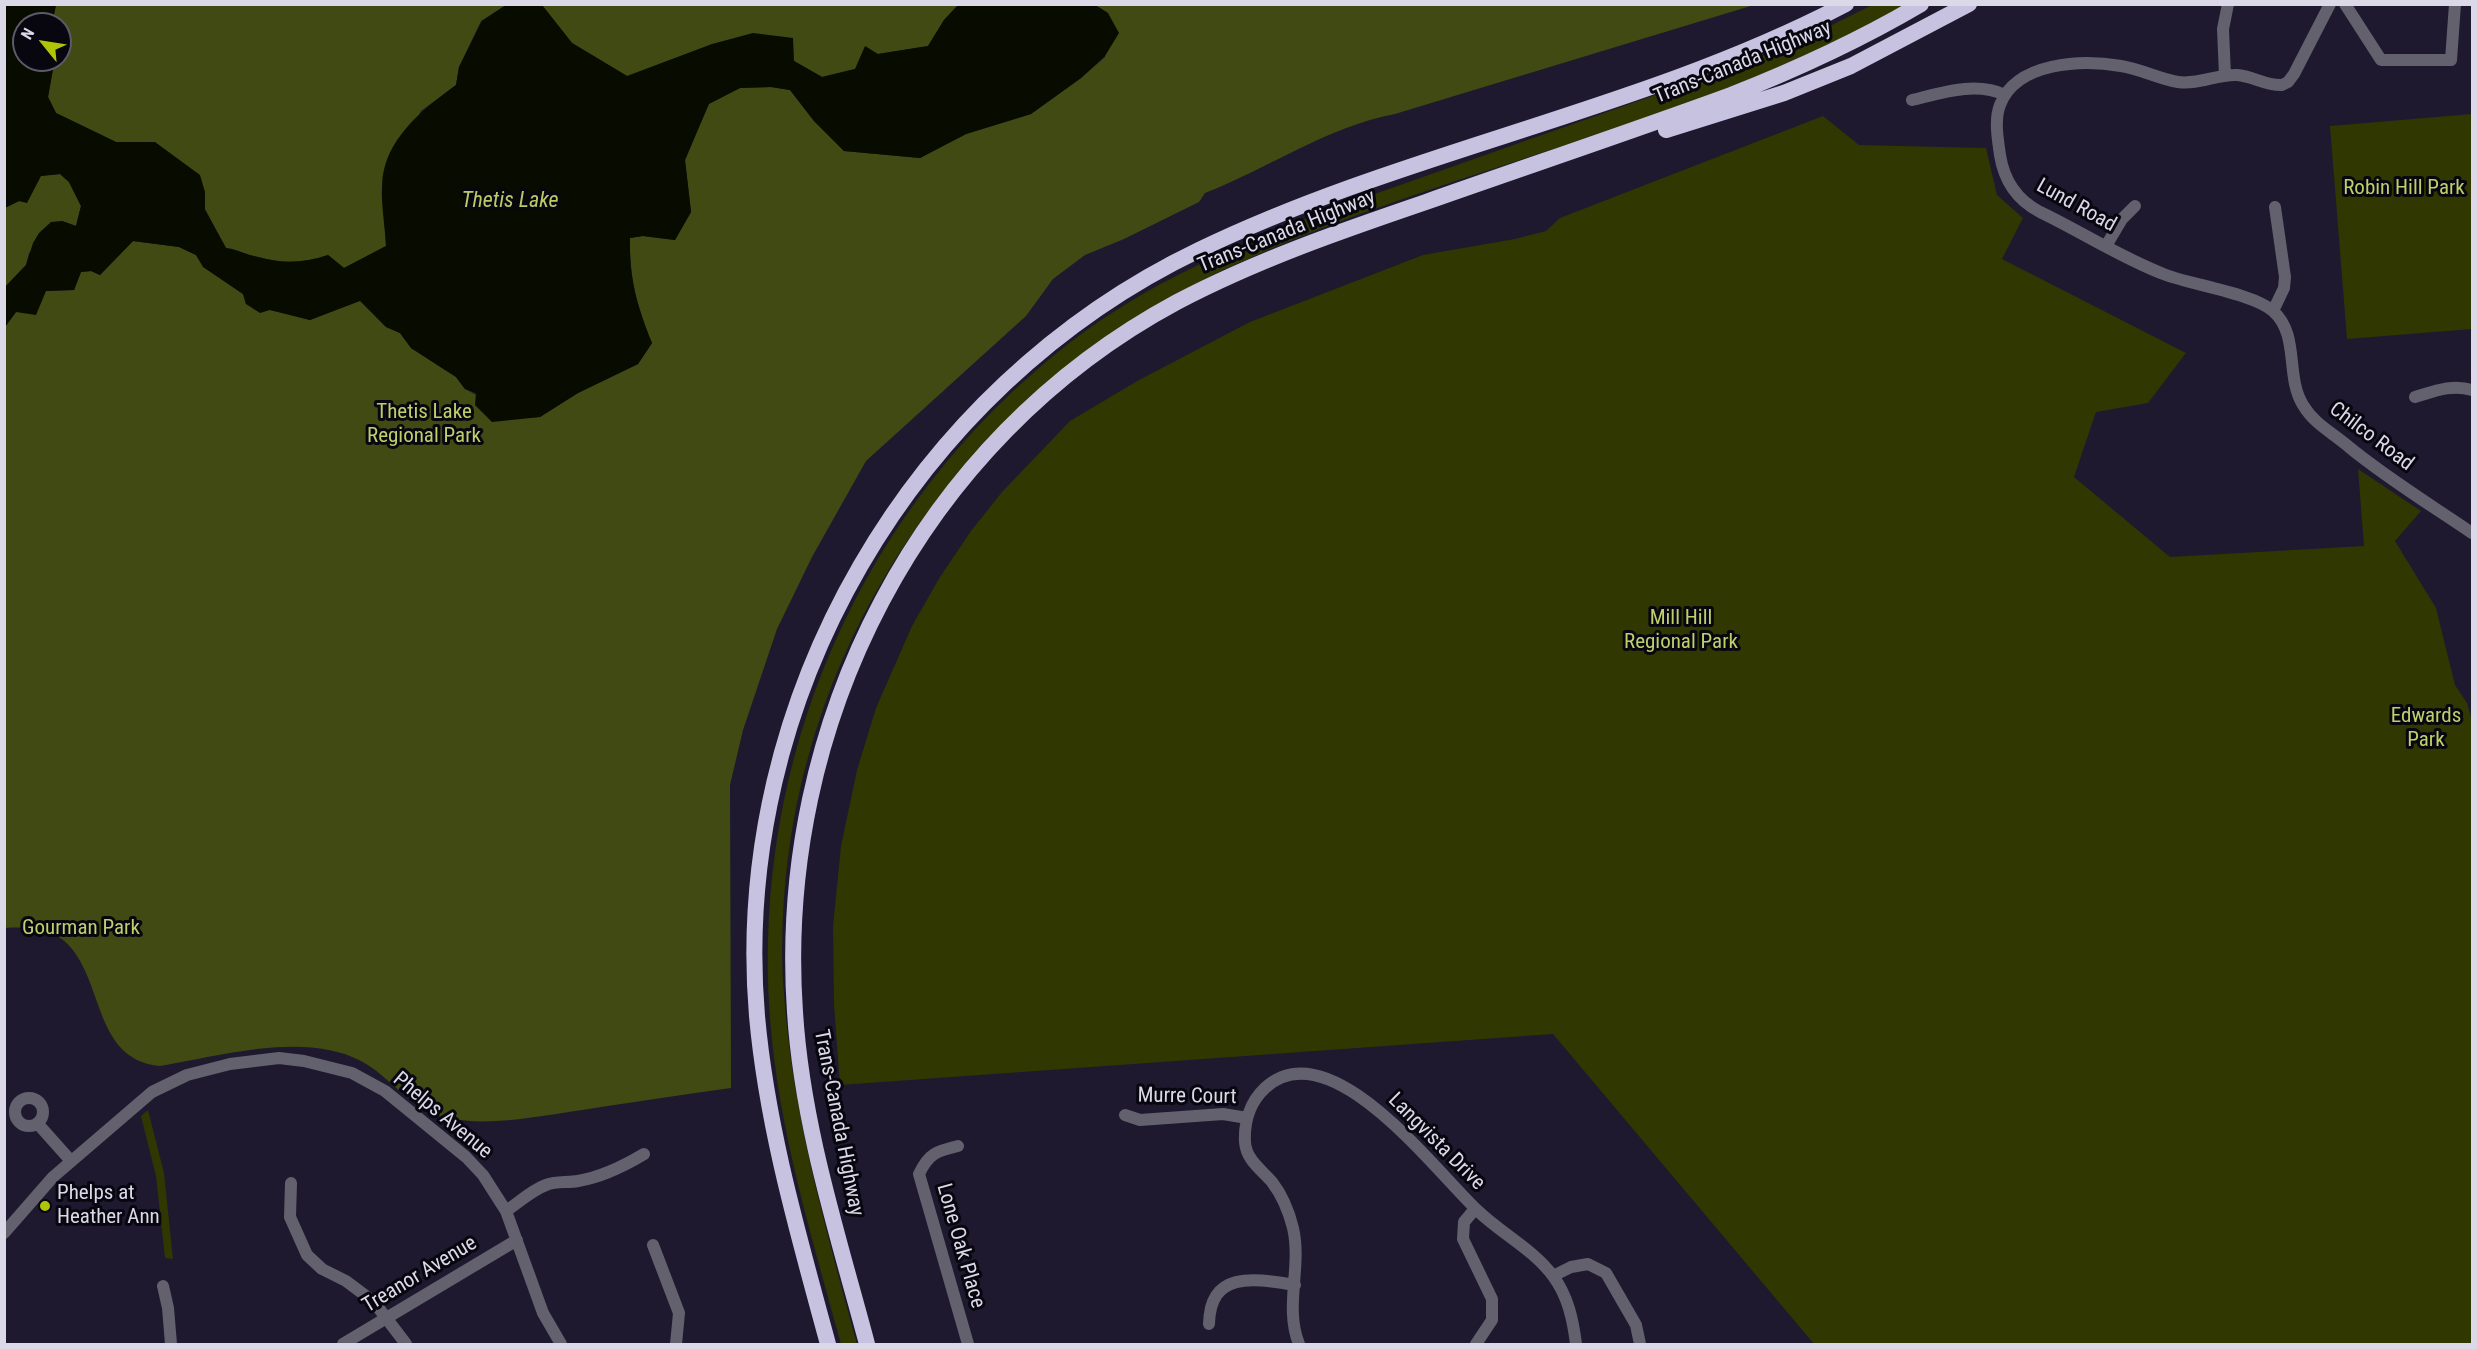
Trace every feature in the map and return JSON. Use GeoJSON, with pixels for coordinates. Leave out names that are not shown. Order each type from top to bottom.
{"type":"FeatureCollection","features":[{"type":"Feature","properties":{"kind":"highway"},"geometry":{"type":"LineString","coordinates":[[1789,32],[1832,4]]}},
{"type":"Feature","properties":{"kind":"highway","name":"Trans-Canada Highway"},"geometry":{"type":"LineString","coordinates":[[828,1344],[788,1192],[763,1070],[757,1012],[756,906],[770,803],[798,700],[842,597],[871,546],[903,497],[970,417],[1008,379],[1094,310],[1133,285],[1197,250],[1323,198],[1683,74],[1789,32],[1846,4]]}},
{"type":"Feature","properties":{"kind":"highway","name":"Trans-Canada Highway"},"geometry":{"type":"LineString","coordinates":[[867,1344],[818,1158],[801,1073],[793,970],[794,905],[799,857],[808,802],[831,716],[868,625],[907,556],[967,475],[1040,400],[1086,362],[1173,304],[1265,260],[1325,237],[1721,99],[1796,69],[1871,33],[1921,4]]}},
{"type":"Feature","properties":{"kind":"highway"},"geometry":{"type":"LineString","coordinates":[[1586,146],[1643,137],[1784,93],[1851,66],[1969,4]]}},
{"type":"Feature","properties":{"kind":"street"},"geometry":{"type":"LineString","coordinates":[[2225,76],[2223,29],[2228,4]]}},
{"type":"Feature","properties":{"kind":"street"},"geometry":{"type":"LineString","coordinates":[[1912,100],[1964,89],[1997,91],[2005,95],[2021,79],[2037,72],[2076,64],[2124,66],[2180,82],[2194,82],[2225,76],[2247,77],[2275,85],[2288,82],[2330,4]]}},
{"type":"Feature","properties":{"kind":"street"},"geometry":{"type":"LineString","coordinates":[[2345,4],[2381,60],[2451,60],[2456,4]]}},
{"type":"Feature","properties":{"kind":"street","name":"Lund Road"},"geometry":{"type":"LineString","coordinates":[[2005,95],[1999,107],[1997,119],[2002,169],[2014,191],[2032,208],[2168,276],[2251,300],[2273,311]]}},
{"type":"Feature","properties":{"kind":"street"},"geometry":{"type":"LineString","coordinates":[[2106,246],[2122,219],[2135,206]]}},
{"type":"Feature","properties":{"kind":"street"},"geometry":{"type":"LineString","coordinates":[[2273,311],[2284,288],[2285,277],[2276,207]]}},
{"type":"Feature","properties":{"kind":"street","name":"Chilco Road"},"geometry":{"type":"LineString","coordinates":[[2273,311],[2282,320],[2288,333],[2293,380],[2298,395],[2311,416],[2365,461],[2472,533]]}},
{"type":"Feature","properties":{"kind":"street"},"geometry":{"type":"LineString","coordinates":[[2415,397],[2445,387],[2464,387],[2472,390]]}},
{"type":"Feature","properties":{"kind":"street","name":"Phelps Avenue"},"geometry":{"type":"LineString","coordinates":[[4,1233],[28,1203],[71,1161],[152,1092],[175,1080],[230,1064],[279,1058],[304,1061],[352,1073],[385,1091],[466,1157],[497,1193],[506,1211],[543,1313],[561,1344]]}},
{"type":"Feature","properties":{"kind":"street","name":"Langvista Drive"},"geometry":{"type":"LineString","coordinates":[[1299,1344],[1292,1317],[1297,1248],[1293,1227],[1273,1183],[1248,1154],[1245,1143],[1247,1118],[1254,1102],[1264,1089],[1288,1075],[1317,1076],[1328,1079],[1384,1114],[1475,1209],[1533,1255],[1553,1276],[1567,1303],[1576,1344]]}},
{"type":"Feature","properties":{"kind":"street","name":"Murre Court"},"geometry":{"type":"LineString","coordinates":[[1125,1115],[1140,1120],[1213,1114],[1247,1118]]}},
{"type":"Feature","properties":{"kind":"street"},"geometry":{"type":"LineString","coordinates":[[38,1124],[71,1161]]}},
{"type":"Feature","properties":{"kind":"street","name":"Lone Oak Place"},"geometry":{"type":"LineString","coordinates":[[958,1146],[940,1150],[926,1159],[920,1174],[968,1344]]}},
{"type":"Feature","properties":{"kind":"street"},"geometry":{"type":"LineString","coordinates":[[506,1211],[543,1186],[557,1181],[575,1182],[593,1178],[644,1154]]}},
{"type":"Feature","properties":{"kind":"street"},"geometry":{"type":"LineString","coordinates":[[291,1183],[290,1217],[307,1255],[321,1269],[361,1291],[374,1302],[406,1344]]}},
{"type":"Feature","properties":{"kind":"street"},"geometry":{"type":"LineString","coordinates":[[1475,1209],[1464,1222],[1462,1239],[1492,1299],[1492,1320],[1476,1344]]}},
{"type":"Feature","properties":{"kind":"street","name":"Treanor Avenue"},"geometry":{"type":"LineString","coordinates":[[343,1344],[517,1240]]}},
{"type":"Feature","properties":{"kind":"street"},"geometry":{"type":"LineString","coordinates":[[653,1245],[679,1313],[676,1344]]}},
{"type":"Feature","properties":{"kind":"street"},"geometry":{"type":"LineString","coordinates":[[1553,1276],[1571,1267],[1588,1264],[1606,1273],[1636,1325],[1640,1344]]}},
{"type":"Feature","properties":{"kind":"street"},"geometry":{"type":"LineString","coordinates":[[1209,1324],[1213,1302],[1222,1290],[1230,1285],[1252,1279],[1295,1285]]}},
{"type":"Feature","properties":{"kind":"street"},"geometry":{"type":"LineString","coordinates":[[163,1286],[168,1308],[171,1344]]}},
{"type":"Feature","properties":{"kind":"green space"},"geometry":{"type":"Polygon","coordinates":[[[56,5],[506,5],[481,21],[459,67],[456,85],[421,111],[382,186],[386,246],[344,268],[328,255],[310,260],[285,262],[226,248],[205,209],[205,192],[155,142],[116,142],[56,113],[48,97],[52,72],[72,72],[72,12],[55,12],[56,5]]]}},
{"type":"Feature","properties":{"kind":"green space"},"geometry":{"type":"Polygon","coordinates":[[[542,5],[958,5],[944,20],[928,46],[878,54],[855,69],[822,77],[794,61],[627,76],[572,43],[542,5]]]}},
{"type":"Feature","properties":{"kind":"green space","name":"Thetis Lake Regional Park"},"geometry":{"type":"Polygon","coordinates":[[[1095,5],[1754,5],[1346,128],[1205,193],[1199,202],[1124,239],[1085,255],[1053,279],[1026,316],[866,461],[812,557],[777,629],[743,730],[730,785],[731,1088],[532,1118],[480,1121],[447,1118],[434,1114],[412,1101],[372,1068],[338,1052],[314,1048],[262,1049],[160,1066],[138,1060],[122,1049],[101,1014],[86,973],[76,955],[63,940],[43,930],[5,928],[5,327],[16,312],[46,291],[74,290],[81,272],[91,271],[100,275],[133,241],[179,247],[196,255],[204,267],[243,294],[246,304],[310,320],[360,300],[386,327],[400,333],[411,348],[456,377],[465,389],[520,418],[540,417],[578,393],[638,364],[652,343],[635,292],[630,238],[643,236],[675,240],[691,212],[685,160],[708,104],[740,88],[771,87],[790,90],[814,121],[844,151],[920,158],[966,134],[1031,114],[1081,78],[1105,57],[1108,13],[1095,5]]]}},
{"type":"Feature","properties":{"kind":"green space"},"geometry":{"type":"Polygon","coordinates":[[[1872,5],[1904,5],[1825,46],[1744,81],[1661,113],[1408,197],[1325,227],[1243,261],[1140,316],[1047,384],[966,464],[898,555],[845,655],[807,762],[786,875],[784,993],[788,1038],[802,1126],[857,1344],[841,1344],[808,1223],[780,1100],[770,1018],[769,920],[779,825],[801,732],[834,644],[878,559],[931,481],[995,409],[1068,344],[1127,303],[1190,269],[1321,213],[1746,63],[1814,34],[1872,5]]]}},
{"type":"Feature","properties":{"kind":"green space","name":"Robin Hill Park"},"geometry":{"type":"Polygon","coordinates":[[[2472,114],[2472,329],[2347,339],[2330,126],[2472,114]]]}},
{"type":"Feature","properties":{"kind":"green space","name":"Mill Hill Regional Park"},"geometry":{"type":"Polygon","coordinates":[[[1823,116],[1859,145],[1986,148],[1997,195],[2023,218],[2002,259],[2186,353],[2148,403],[2096,412],[2074,477],[2170,557],[2364,546],[2358,469],[2421,511],[2395,541],[2436,608],[2455,685],[2467,703],[2472,721],[2472,1344],[1814,1344],[1553,1034],[840,1085],[834,1005],[833,926],[841,846],[857,770],[876,708],[912,626],[940,577],[971,531],[1002,492],[1070,421],[1139,380],[1250,322],[1423,255],[1515,239],[1546,231],[1560,218],[1823,116]]]}},
{"type":"Feature","properties":{"kind":"green space"},"geometry":{"type":"Polygon","coordinates":[[[60,174],[69,182],[81,206],[76,226],[62,221],[29,253],[26,265],[5,287],[4,208],[19,201],[27,202],[40,176],[60,174]]]}},
{"type":"Feature","properties":{"kind":"green space"},"geometry":{"type":"Polygon","coordinates":[[[148,1110],[164,1173],[173,1259],[165,1258],[156,1176],[141,1116],[148,1110]]]}},
{"type":"Feature","properties":{"kind":"water","name":"Thetis Lake"},"geometry":{"type":"Polygon","coordinates":[[[5,4],[56,5],[55,12],[12,12],[12,72],[52,72],[48,97],[56,113],[116,142],[155,142],[200,175],[205,192],[205,210],[226,248],[285,262],[310,260],[328,255],[344,268],[386,246],[382,186],[389,154],[397,140],[418,116],[456,85],[459,67],[482,21],[506,5],[542,5],[572,43],[627,76],[712,44],[753,33],[793,38],[794,61],[822,77],[855,69],[865,46],[878,54],[928,46],[944,20],[958,5],[1095,5],[1108,13],[1119,33],[1105,56],[1081,78],[1031,114],[966,134],[920,158],[844,151],[814,121],[790,90],[771,87],[740,88],[709,104],[685,160],[691,212],[675,240],[643,236],[630,238],[635,292],[652,343],[638,364],[578,393],[540,417],[492,422],[475,405],[476,393],[465,389],[456,377],[411,348],[400,333],[386,327],[360,301],[310,320],[270,310],[260,313],[246,304],[243,294],[203,267],[196,255],[179,247],[133,241],[100,275],[91,271],[81,272],[74,290],[46,291],[36,315],[16,312],[5,327],[5,287],[26,265],[39,233],[51,222],[62,221],[76,226],[81,206],[69,182],[60,174],[41,176],[27,203],[19,201],[5,208],[5,4]]]}},
{"type":"Feature","properties":{"kind":"place","name":"Phelps at Heather Ann"},"geometry":{"type":"Point","coordinates":[45,1206]}},
{"type":"Feature","properties":{"kind":"park label","name":"Edwards Park"},"geometry":{"type":"Point","coordinates":[2426,729]}},
{"type":"Feature","properties":{"kind":"park label","name":"Gourman Park"},"geometry":{"type":"Point","coordinates":[81,929]}}]}
